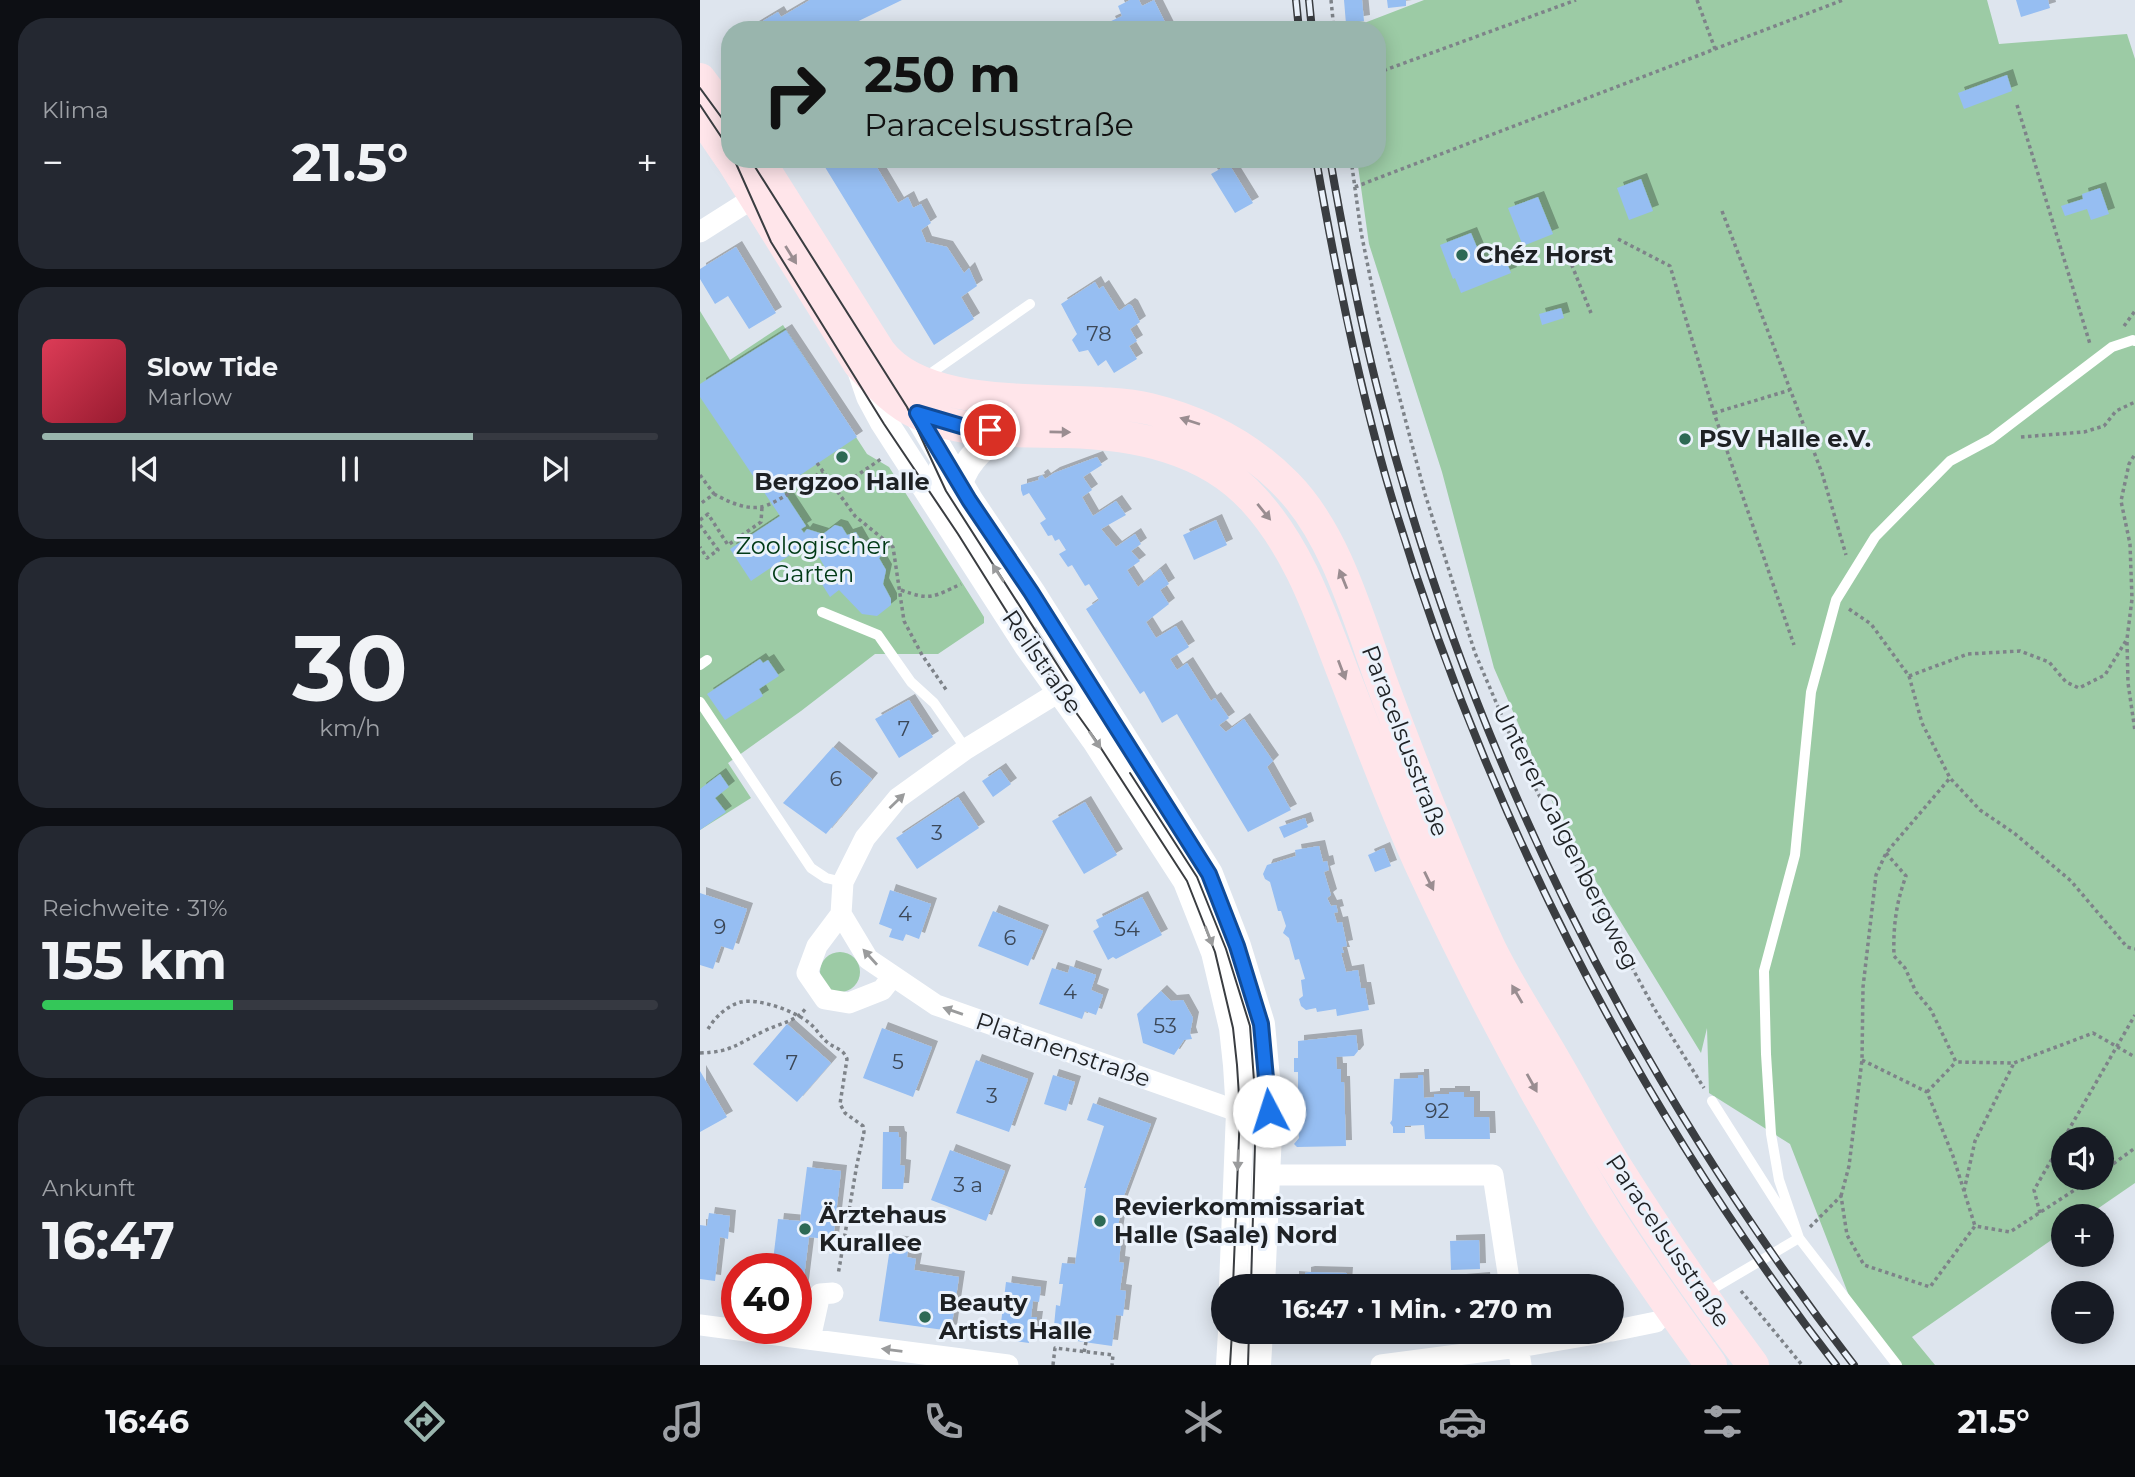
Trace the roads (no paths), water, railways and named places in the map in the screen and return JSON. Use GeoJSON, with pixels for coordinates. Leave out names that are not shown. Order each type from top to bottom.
{"type":"FeatureCollection","features":[{"type":"Feature","properties":{"kind":"main road"},"geometry":{"type":"LineString","coordinates":[[700,79],[721,107]]}},
{"type":"Feature","properties":{"kind":"main road","name":"Reilstraße"},"geometry":{"type":"LineString","coordinates":[[700,114],[721,146]]}},
{"type":"Feature","properties":{"kind":"main road","name":"Reilstraße"},"geometry":{"type":"LineString","coordinates":[[736,168],[874,358]]}},
{"type":"Feature","properties":{"kind":"main road","name":"Reilstraße"},"geometry":{"type":"LineString","coordinates":[[763,168],[874,358]]}},
{"type":"Feature","properties":{"kind":"main road","name":"Paracelsusstraße"},"geometry":{"type":"LineString","coordinates":[[874,358],[882,388],[968,428],[1009,432],[1098,434],[1128,437],[1171,447],[1212,466],[1255,501],[1297,561],[1318,607],[1378,764],[1421,866],[1490,1006],[1600,1204],[1684,1307],[1753,1365]]}},
{"type":"Feature","properties":{"kind":"main road","name":"Paracelsusstraße"},"geometry":{"type":"LineString","coordinates":[[914,401],[970,396],[1084,401],[1130,406],[1215,430],[1234,440],[1269,467],[1289,487],[1311,517],[1341,575],[1427,803],[1492,951],[1616,1167],[1711,1365]]}},
{"type":"Feature","properties":{"kind":"street"},"geometry":{"type":"LineString","coordinates":[[700,232],[755,197]]}},
{"type":"Feature","properties":{"kind":"street","name":"Reilstraße"},"geometry":{"type":"LineString","coordinates":[[874,358],[870,396],[884,422],[1027,644],[1065,683],[1187,881],[1215,952],[1225,990],[1237,1065],[1240,1112],[1234,1274]]}},
{"type":"Feature","properties":{"kind":"street","name":"Reilstraße"},"geometry":{"type":"LineString","coordinates":[[914,401],[959,483],[1209,874],[1237,946],[1261,1024],[1269,1111],[1262,1274]]}},
{"type":"Feature","properties":{"kind":"street"},"geometry":{"type":"LineString","coordinates":[[959,483],[973,456],[994,439],[1009,432]]}},
{"type":"Feature","properties":{"kind":"street"},"geometry":{"type":"LineString","coordinates":[[893,976],[882,990],[849,1003],[825,999],[807,974],[817,946],[841,914],[843,882],[865,838],[898,798],[1065,683]]}},
{"type":"Feature","properties":{"kind":"street","name":"Platanenstraße"},"geometry":{"type":"LineString","coordinates":[[841,914],[868,959],[936,1005],[1240,1112]]}},
{"type":"Feature","properties":{"kind":"street"},"geometry":{"type":"LineString","coordinates":[[1267,1175],[1493,1175],[1508,1274]]}},
{"type":"Feature","properties":{"kind":"street"},"geometry":{"type":"LineString","coordinates":[[812,1330],[820,1294],[833,1293]]}},
{"type":"Feature","properties":{"kind":"street"},"geometry":{"type":"LineString","coordinates":[[1624,1326],[1684,1307]]}},
{"type":"Feature","properties":{"kind":"street"},"geometry":{"type":"LineString","coordinates":[[700,1325],[721,1328]]}},
{"type":"Feature","properties":{"kind":"street"},"geometry":{"type":"LineString","coordinates":[[812,1339],[1009,1365]]}},
{"type":"Feature","properties":{"kind":"street"},"geometry":{"type":"LineString","coordinates":[[1230,1365],[1231,1344]]}},
{"type":"Feature","properties":{"kind":"street"},"geometry":{"type":"LineString","coordinates":[[1257,1365],[1258,1344]]}},
{"type":"Feature","properties":{"kind":"street"},"geometry":{"type":"LineString","coordinates":[[1381,1365],[1540,1344]]}},
{"type":"Feature","properties":{"kind":"lane"},"geometry":{"type":"LineString","coordinates":[[1030,304],[914,401],[946,491],[1037,633]]}},
{"type":"Feature","properties":{"kind":"lane"},"geometry":{"type":"LineString","coordinates":[[1799,1238],[1779,1180],[1771,1134],[1764,971],[1795,855],[1811,692],[1836,600],[1875,537],[1950,461],[1991,439],[2112,347],[2135,341]]}},
{"type":"Feature","properties":{"kind":"lane"},"geometry":{"type":"LineString","coordinates":[[822,612],[878,635],[911,682],[934,704],[966,749]]}},
{"type":"Feature","properties":{"kind":"lane"},"geometry":{"type":"LineString","coordinates":[[1065,683],[1100,702]]}},
{"type":"Feature","properties":{"kind":"lane"},"geometry":{"type":"LineString","coordinates":[[700,702],[811,868],[826,878],[843,882]]}},
{"type":"Feature","properties":{"kind":"lane"},"geometry":{"type":"LineString","coordinates":[[1712,1101],[1799,1238],[1897,1365]]}},
{"type":"Feature","properties":{"kind":"lane"},"geometry":{"type":"LineString","coordinates":[[1684,1307],[1799,1238]]}},
{"type":"Feature","properties":{"kind":"tram line"},"geometry":{"type":"LineString","coordinates":[[700,88],[721,117]]}},
{"type":"Feature","properties":{"kind":"tram line"},"geometry":{"type":"LineString","coordinates":[[700,105],[721,136]]}},
{"type":"Feature","properties":{"kind":"tram line"},"geometry":{"type":"LineString","coordinates":[[738,168],[771,242],[884,424],[1027,644],[1095,739],[1187,881],[1215,952],[1233,1028],[1240,1112],[1233,1274]]}},
{"type":"Feature","properties":{"kind":"tram line"},"geometry":{"type":"LineString","coordinates":[[756,168],[907,407],[946,491],[1071,686]]}},
{"type":"Feature","properties":{"kind":"tram line"},"geometry":{"type":"LineString","coordinates":[[1130,773],[1197,877],[1226,949],[1250,1026],[1256,1108],[1251,1274]]}},
{"type":"Feature","properties":{"kind":"tram line"},"geometry":{"type":"LineString","coordinates":[[1230,1365],[1231,1344]]}},
{"type":"Feature","properties":{"kind":"tram line"},"geometry":{"type":"LineString","coordinates":[[1248,1365],[1249,1344]]}},
{"type":"Feature","properties":{"kind":"railway"},"geometry":{"type":"LineString","coordinates":[[1296,0],[1298,21]]}},
{"type":"Feature","properties":{"kind":"railway"},"geometry":{"type":"LineString","coordinates":[[1309,0],[1311,21]]}},
{"type":"Feature","properties":{"kind":"railway"},"geometry":{"type":"LineString","coordinates":[[1318,168],[1347,320],[1386,478],[1424,597],[1467,715],[1515,830],[1569,943],[1628,1053],[1693,1160],[1762,1264],[1836,1365]]}},
{"type":"Feature","properties":{"kind":"railway"},"geometry":{"type":"LineString","coordinates":[[1332,168],[1365,336],[1416,526],[1459,655],[1509,781],[1566,904],[1629,1025],[1698,1142],[1773,1255],[1854,1365]]}},
{"type":"Feature","properties":{"kind":"place","name":"Chéz Horst"},"geometry":{"type":"Point","coordinates":[1462,255]}},
{"type":"Feature","properties":{"kind":"place","name":"PSV Halle e.V."},"geometry":{"type":"Point","coordinates":[1685,439]}},
{"type":"Feature","properties":{"kind":"place","name":"Bergzoo Halle"},"geometry":{"type":"Point","coordinates":[842,457]}},
{"type":"Feature","properties":{"kind":"place","name":"Revierkommissariat Halle (Saale) Nord"},"geometry":{"type":"Point","coordinates":[1100,1221]}},
{"type":"Feature","properties":{"kind":"place","name":"Ärztehaus Kurallee"},"geometry":{"type":"Point","coordinates":[805,1229]}},
{"type":"Feature","properties":{"kind":"place","name":"Beauty Artists Halle"},"geometry":{"type":"Point","coordinates":[925,1317]}},
{"type":"Feature","properties":{"kind":"park label","name":"Zoologischer Garten"},"geometry":{"type":"Point","coordinates":[813,560]}}]}
